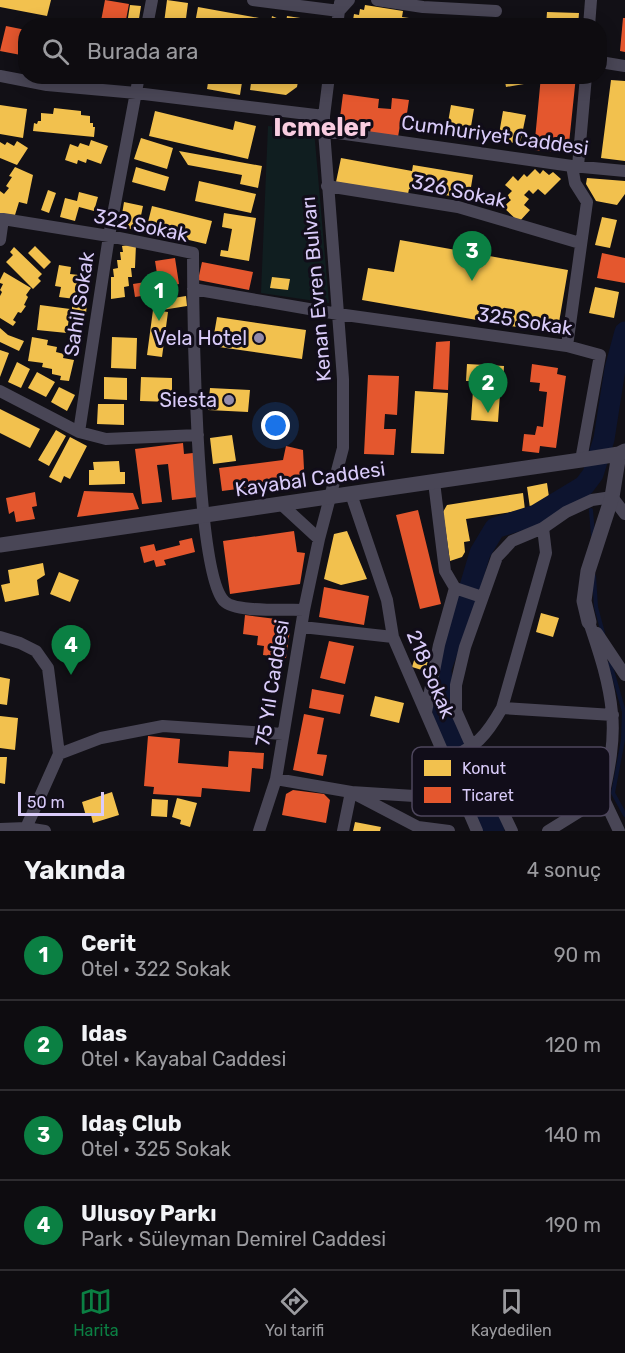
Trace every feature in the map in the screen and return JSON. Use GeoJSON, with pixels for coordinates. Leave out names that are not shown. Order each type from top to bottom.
{"type":"FeatureCollection","features":[{"type":"Feature","properties":{"kind":"street"},"geometry":{"type":"LineString","coordinates":[[149,18],[152,0]]}},
{"type":"Feature","properties":{"kind":"street"},"geometry":{"type":"LineString","coordinates":[[253,0],[339,6],[349,0]]}},
{"type":"Feature","properties":{"kind":"street"},"geometry":{"type":"LineString","coordinates":[[377,0],[423,7],[496,12]]}},
{"type":"Feature","properties":{"kind":"street"},"geometry":{"type":"LineString","coordinates":[[590,18],[591,0]]}},
{"type":"Feature","properties":{"kind":"street"},"geometry":{"type":"LineString","coordinates":[[607,63],[625,66]]}},
{"type":"Feature","properties":{"kind":"street"},"geometry":{"type":"LineString","coordinates":[[0,76],[18,79]]}},
{"type":"Feature","properties":{"kind":"street"},"geometry":{"type":"LineString","coordinates":[[42,84],[324,116]]}},
{"type":"Feature","properties":{"kind":"street","name":"Sahil Sokak"},"geometry":{"type":"LineString","coordinates":[[79,432],[109,236],[138,84]]}},
{"type":"Feature","properties":{"kind":"street","name":"Kenan Evren Bulvarı"},"geometry":{"type":"LineString","coordinates":[[328,84],[324,131],[343,380],[343,448],[331,497]]}},
{"type":"Feature","properties":{"kind":"street"},"geometry":{"type":"LineString","coordinates":[[567,346],[586,202],[575,183],[585,84]]}},
{"type":"Feature","properties":{"kind":"street","name":"Cumhuriyet Caddesi"},"geometry":{"type":"LineString","coordinates":[[324,131],[625,171]]}},
{"type":"Feature","properties":{"kind":"street","name":"326 Sokak"},"geometry":{"type":"LineString","coordinates":[[327,186],[458,207],[580,243]]}},
{"type":"Feature","properties":{"kind":"street"},"geometry":{"type":"LineString","coordinates":[[0,240],[2,219]]}},
{"type":"Feature","properties":{"kind":"street","name":"322 Sokak"},"geometry":{"type":"LineString","coordinates":[[2,219],[109,236],[193,253],[198,435],[203,515]]}},
{"type":"Feature","properties":{"kind":"street","name":"325 Sokak"},"geometry":{"type":"LineString","coordinates":[[193,289],[338,314],[567,346],[600,355],[581,460]]}},
{"type":"Feature","properties":{"kind":"street"},"geometry":{"type":"LineString","coordinates":[[0,391],[79,432],[106,439],[198,435]]}},
{"type":"Feature","properties":{"kind":"street"},"geometry":{"type":"LineString","coordinates":[[610,756],[613,715],[605,668],[584,601],[589,569],[612,497],[618,453]]}},
{"type":"Feature","properties":{"kind":"street","name":"Kayabal Caddesi"},"geometry":{"type":"LineString","coordinates":[[0,545],[618,453]]}},
{"type":"Feature","properties":{"kind":"street"},"geometry":{"type":"LineString","coordinates":[[434,482],[445,571],[455,588],[482,597]]}},
{"type":"Feature","properties":{"kind":"street","name":"218 Sokak"},"geometry":{"type":"LineString","coordinates":[[351,494],[387,600],[393,637],[440,747]]}},
{"type":"Feature","properties":{"kind":"street","name":"75 Yıl Caddesi"},"geometry":{"type":"LineString","coordinates":[[259,831],[276,779],[304,610],[331,497]]}},
{"type":"Feature","properties":{"kind":"street"},"geometry":{"type":"LineString","coordinates":[[612,497],[625,514]]}},
{"type":"Feature","properties":{"kind":"street"},"geometry":{"type":"LineString","coordinates":[[543,528],[546,553],[502,708],[491,726],[472,747],[456,711],[456,685],[465,647],[497,557],[512,541],[543,528],[566,512],[592,500],[612,497]]}},
{"type":"Feature","properties":{"kind":"street"},"geometry":{"type":"LineString","coordinates":[[281,504],[319,540]]}},
{"type":"Feature","properties":{"kind":"street"},"geometry":{"type":"LineString","coordinates":[[203,515],[216,591],[225,603],[241,608],[304,610]]}},
{"type":"Feature","properties":{"kind":"street"},"geometry":{"type":"LineString","coordinates":[[426,712],[439,645],[455,588]]}},
{"type":"Feature","properties":{"kind":"street"},"geometry":{"type":"LineString","coordinates":[[589,622],[625,675]]}},
{"type":"Feature","properties":{"kind":"street"},"geometry":{"type":"LineString","coordinates":[[302,627],[393,637]]}},
{"type":"Feature","properties":{"kind":"street"},"geometry":{"type":"LineString","coordinates":[[0,637],[36,651],[48,668],[59,754],[26,828]]}},
{"type":"Feature","properties":{"kind":"street"},"geometry":{"type":"LineString","coordinates":[[502,708],[613,715]]}},
{"type":"Feature","properties":{"kind":"street"},"geometry":{"type":"LineString","coordinates":[[59,754],[101,738],[163,726],[284,734]]}},
{"type":"Feature","properties":{"kind":"street"},"geometry":{"type":"LineString","coordinates":[[276,779],[351,792],[412,795]]}},
{"type":"Feature","properties":{"kind":"street"},"geometry":{"type":"LineString","coordinates":[[343,831],[351,792]]}},
{"type":"Feature","properties":{"kind":"street"},"geometry":{"type":"LineString","coordinates":[[351,792],[418,827],[449,831]]}},
{"type":"Feature","properties":{"kind":"street"},"geometry":{"type":"LineString","coordinates":[[610,812],[619,831]]}},
{"type":"Feature","properties":{"kind":"street","name":"218 Sokak"},"geometry":{"type":"LineString","coordinates":[[470,816],[477,831]]}},
{"type":"Feature","properties":{"kind":"street"},"geometry":{"type":"LineString","coordinates":[[505,816],[512,831]]}},
{"type":"Feature","properties":{"kind":"street"},"geometry":{"type":"LineString","coordinates":[[548,831],[572,816]]}},
{"type":"Feature","properties":{"kind":"street"},"geometry":{"type":"LineString","coordinates":[[0,829],[26,828],[45,831]]}},
{"type":"Feature","properties":{"kind":"shaded area"},"geometry":{"type":"Polygon","coordinates":[[[268,126],[314,130],[329,303],[261,293],[268,126]]]}},
{"type":"Feature","properties":{"kind":"building: Konut"},"geometry":{"type":"Polygon","coordinates":[[[0,0],[51,0],[47,16],[0,7],[0,0]]]}},
{"type":"Feature","properties":{"kind":"building: Konut"},"geometry":{"type":"Polygon","coordinates":[[[167,0],[188,3],[186,18],[165,18],[167,0]]]}},
{"type":"Feature","properties":{"kind":"building: Konut"},"geometry":{"type":"Polygon","coordinates":[[[130,5],[141,6],[139,18],[128,18],[130,5]]]}},
{"type":"Feature","properties":{"kind":"building: Konut"},"geometry":{"type":"Polygon","coordinates":[[[365,5],[403,11],[402,17],[409,18],[353,18],[354,14],[359,15],[360,9],[364,10],[365,5]]]}},
{"type":"Feature","properties":{"kind":"building: Konut"},"geometry":{"type":"Polygon","coordinates":[[[198,7],[259,18],[196,18],[198,7]]]}},
{"type":"Feature","properties":{"kind":"building: Konut"},"geometry":{"type":"Polygon","coordinates":[[[547,12],[579,13],[579,18],[547,18],[547,12]]]}},
{"type":"Feature","properties":{"kind":"building: Konut"},"geometry":{"type":"Polygon","coordinates":[[[611,80],[625,81],[625,161],[601,158],[611,80]]]}},
{"type":"Feature","properties":{"kind":"building: Konut"},"geometry":{"type":"Polygon","coordinates":[[[208,84],[242,84],[240,95],[207,89],[208,84]]]}},
{"type":"Feature","properties":{"kind":"building: Konut"},"geometry":{"type":"Polygon","coordinates":[[[251,84],[298,84],[286,95],[250,90],[251,84]]]}},
{"type":"Feature","properties":{"kind":"building: Konut"},"geometry":{"type":"Polygon","coordinates":[[[505,84],[524,84],[506,87],[505,84]]]}},
{"type":"Feature","properties":{"kind":"building: Konut"},"geometry":{"type":"Polygon","coordinates":[[[0,105],[27,109],[23,138],[0,134],[0,105]]]}},
{"type":"Feature","properties":{"kind":"building: Konut"},"geometry":{"type":"Polygon","coordinates":[[[451,105],[474,109],[469,138],[446,134],[451,105]]]}},
{"type":"Feature","properties":{"kind":"building: Konut"},"geometry":{"type":"Polygon","coordinates":[[[54,108],[81,111],[81,115],[90,116],[90,123],[93,123],[95,127],[94,137],[33,131],[34,123],[41,121],[41,113],[53,114],[54,108]]]}},
{"type":"Feature","properties":{"kind":"building: Konut"},"geometry":{"type":"Polygon","coordinates":[[[155,111],[233,130],[235,121],[256,126],[248,159],[149,136],[155,111]]]}},
{"type":"Feature","properties":{"kind":"building: Konut"},"geometry":{"type":"Polygon","coordinates":[[[503,111],[526,115],[520,144],[498,140],[503,111]]]}},
{"type":"Feature","properties":{"kind":"building: Konut"},"geometry":{"type":"Polygon","coordinates":[[[141,138],[173,148],[167,169],[134,159],[141,138]]]}},
{"type":"Feature","properties":{"kind":"building: Konut"},"geometry":{"type":"Polygon","coordinates":[[[91,140],[108,146],[101,164],[87,159],[86,163],[78,160],[77,164],[65,160],[70,144],[78,147],[80,143],[89,146],[91,140]]]}},
{"type":"Feature","properties":{"kind":"building: Konut"},"geometry":{"type":"Polygon","coordinates":[[[17,141],[28,148],[17,165],[0,158],[0,142],[5,145],[7,142],[14,146],[17,141]]]}},
{"type":"Feature","properties":{"kind":"building: Konut"},"geometry":{"type":"Polygon","coordinates":[[[179,151],[262,166],[258,188],[240,184],[242,175],[188,165],[179,151]]]}},
{"type":"Feature","properties":{"kind":"building: Konut"},"geometry":{"type":"Polygon","coordinates":[[[341,158],[412,171],[413,165],[473,175],[469,199],[409,189],[408,194],[336,182],[341,158]]]}},
{"type":"Feature","properties":{"kind":"building: Konut"},"geometry":{"type":"Polygon","coordinates":[[[15,167],[33,175],[27,204],[19,202],[15,215],[0,214],[0,191],[4,194],[9,188],[6,186],[15,167]]]}},
{"type":"Feature","properties":{"kind":"building: Konut"},"geometry":{"type":"Polygon","coordinates":[[[136,167],[169,177],[165,191],[132,182],[136,167]]]}},
{"type":"Feature","properties":{"kind":"building: Konut"},"geometry":{"type":"Polygon","coordinates":[[[535,169],[540,174],[543,170],[549,175],[553,172],[561,179],[545,195],[538,189],[533,194],[529,190],[524,195],[529,199],[524,205],[530,210],[519,222],[503,207],[511,200],[507,196],[512,191],[505,185],[513,176],[518,181],[524,174],[527,177],[535,169]]]}},
{"type":"Feature","properties":{"kind":"building: Konut"},"geometry":{"type":"Polygon","coordinates":[[[587,178],[625,181],[625,194],[617,205],[596,201],[586,184],[587,178]]]}},
{"type":"Feature","properties":{"kind":"building: Konut"},"geometry":{"type":"Polygon","coordinates":[[[199,181],[256,194],[251,213],[195,201],[199,181]]]}},
{"type":"Feature","properties":{"kind":"building: Konut"},"geometry":{"type":"Polygon","coordinates":[[[48,190],[56,193],[49,213],[41,210],[48,190]]]}},
{"type":"Feature","properties":{"kind":"building: Konut"},"geometry":{"type":"Polygon","coordinates":[[[79,192],[98,197],[94,211],[79,207],[75,221],[60,217],[65,198],[77,201],[79,192]]]}},
{"type":"Feature","properties":{"kind":"building: Konut"},"geometry":{"type":"Polygon","coordinates":[[[124,202],[143,206],[138,230],[120,227],[124,202]]]}},
{"type":"Feature","properties":{"kind":"building: Konut"},"geometry":{"type":"Polygon","coordinates":[[[152,206],[212,221],[206,244],[146,230],[152,206]]]}},
{"type":"Feature","properties":{"kind":"building: Konut"},"geometry":{"type":"Polygon","coordinates":[[[224,213],[256,218],[249,261],[220,256],[221,250],[228,251],[232,229],[222,227],[224,213]]]}},
{"type":"Feature","properties":{"kind":"building: Konut"},"geometry":{"type":"Polygon","coordinates":[[[602,217],[617,220],[610,248],[595,245],[602,217]]]}},
{"type":"Feature","properties":{"kind":"building: Konut"},"geometry":{"type":"Polygon","coordinates":[[[400,240],[568,270],[557,334],[362,300],[368,268],[394,272],[400,240]]]}},
{"type":"Feature","properties":{"kind":"building: Konut"},"geometry":{"type":"Polygon","coordinates":[[[136,244],[135,268],[131,268],[132,277],[128,277],[129,286],[124,287],[125,297],[111,299],[111,277],[114,277],[113,269],[118,268],[117,260],[121,260],[122,246],[136,244]]]}},
{"type":"Feature","properties":{"kind":"building: Konut"},"geometry":{"type":"Polygon","coordinates":[[[35,246],[51,262],[44,269],[28,253],[35,246]]]}},
{"type":"Feature","properties":{"kind":"building: Konut"},"geometry":{"type":"Polygon","coordinates":[[[14,247],[42,274],[38,278],[41,281],[33,289],[6,262],[13,255],[10,252],[14,247]]]}},
{"type":"Feature","properties":{"kind":"building: Konut"},"geometry":{"type":"Polygon","coordinates":[[[59,265],[71,267],[70,274],[79,275],[75,299],[59,297],[61,287],[55,286],[59,265]]]}},
{"type":"Feature","properties":{"kind":"building: Konut"},"geometry":{"type":"Polygon","coordinates":[[[4,272],[31,288],[26,295],[28,297],[24,305],[26,306],[21,313],[18,312],[13,320],[16,322],[13,326],[0,318],[2,292],[0,290],[3,284],[0,280],[4,272]]]}},
{"type":"Feature","properties":{"kind":"building: Konut"},"geometry":{"type":"Polygon","coordinates":[[[272,277],[290,279],[288,290],[270,288],[272,277]]]}},
{"type":"Feature","properties":{"kind":"building: Konut"},"geometry":{"type":"Polygon","coordinates":[[[595,287],[619,292],[614,318],[589,313],[595,287]]]}},
{"type":"Feature","properties":{"kind":"building: Konut"},"geometry":{"type":"Polygon","coordinates":[[[186,296],[187,306],[162,310],[161,300],[186,296]]]}},
{"type":"Feature","properties":{"kind":"building: Konut"},"geometry":{"type":"Polygon","coordinates":[[[72,301],[87,302],[86,314],[72,313],[72,301]]]}},
{"type":"Feature","properties":{"kind":"building: Konut"},"geometry":{"type":"Polygon","coordinates":[[[40,305],[70,309],[67,333],[37,330],[40,305]]]}},
{"type":"Feature","properties":{"kind":"building: Konut"},"geometry":{"type":"Polygon","coordinates":[[[153,310],[168,312],[162,357],[147,355],[153,310]]]}},
{"type":"Feature","properties":{"kind":"building: Konut","name":"Vela Hotel"},"geometry":{"type":"Polygon","coordinates":[[[217,317],[306,330],[302,359],[212,346],[217,317]]]}},
{"type":"Feature","properties":{"kind":"building: Konut"},"geometry":{"type":"Polygon","coordinates":[[[0,328],[8,335],[24,341],[19,351],[0,342],[0,328]]]}},
{"type":"Feature","properties":{"kind":"building: Konut"},"geometry":{"type":"Polygon","coordinates":[[[32,337],[48,340],[47,345],[57,347],[56,352],[64,354],[63,358],[74,360],[69,381],[60,380],[61,376],[52,374],[52,369],[42,367],[43,363],[28,361],[32,337]]]}},
{"type":"Feature","properties":{"kind":"building: Konut"},"geometry":{"type":"Polygon","coordinates":[[[112,337],[137,338],[136,369],[111,368],[112,337]]]}},
{"type":"Feature","properties":{"kind":"building: Konut"},"geometry":{"type":"Polygon","coordinates":[[[0,350],[9,353],[0,377],[0,350]]]}},
{"type":"Feature","properties":{"kind":"building: Konut"},"geometry":{"type":"Polygon","coordinates":[[[17,362],[30,369],[21,388],[8,382],[17,362]]]}},
{"type":"Feature","properties":{"kind":"building: Konut"},"geometry":{"type":"Polygon","coordinates":[[[467,364],[504,366],[503,382],[466,381],[467,364]]]}},
{"type":"Feature","properties":{"kind":"building: Konut"},"geometry":{"type":"Polygon","coordinates":[[[37,372],[55,382],[46,397],[28,388],[37,372]]]}},
{"type":"Feature","properties":{"kind":"building: Konut"},"geometry":{"type":"Polygon","coordinates":[[[104,377],[127,378],[127,400],[104,399],[104,377]]]}},
{"type":"Feature","properties":{"kind":"building: Konut"},"geometry":{"type":"Polygon","coordinates":[[[141,377],[172,378],[172,402],[140,401],[141,377]]]}},
{"type":"Feature","properties":{"kind":"building: Konut"},"geometry":{"type":"Polygon","coordinates":[[[59,387],[75,395],[67,411],[51,402],[59,387]]]}},
{"type":"Feature","properties":{"kind":"building: Konut","name":"Siesta"},"geometry":{"type":"Polygon","coordinates":[[[210,388],[250,390],[248,412],[208,410],[210,388]]]}},
{"type":"Feature","properties":{"kind":"building: Konut"},"geometry":{"type":"Polygon","coordinates":[[[415,391],[448,393],[444,454],[411,453],[415,391]]]}},
{"type":"Feature","properties":{"kind":"building: Konut"},"geometry":{"type":"Polygon","coordinates":[[[473,391],[500,393],[498,422],[471,420],[473,391]]]}},
{"type":"Feature","properties":{"kind":"building: Konut"},"geometry":{"type":"Polygon","coordinates":[[[98,404],[124,404],[124,425],[97,424],[98,404]]]}},
{"type":"Feature","properties":{"kind":"building: Konut"},"geometry":{"type":"Polygon","coordinates":[[[0,409],[40,429],[30,448],[0,433],[0,409]]]}},
{"type":"Feature","properties":{"kind":"building: Konut"},"geometry":{"type":"Polygon","coordinates":[[[56,430],[66,436],[49,466],[38,460],[56,430]]]}},
{"type":"Feature","properties":{"kind":"building: Konut"},"geometry":{"type":"Polygon","coordinates":[[[232,435],[236,461],[213,464],[210,438],[232,435]]]}},
{"type":"Feature","properties":{"kind":"building: Konut"},"geometry":{"type":"Polygon","coordinates":[[[70,437],[87,446],[70,479],[64,476],[61,483],[49,477],[70,437]]]}},
{"type":"Feature","properties":{"kind":"building: Konut"},"geometry":{"type":"Polygon","coordinates":[[[119,461],[120,472],[125,472],[125,484],[89,485],[89,470],[94,470],[93,462],[119,461]]]}},
{"type":"Feature","properties":{"kind":"building: Konut"},"geometry":{"type":"Polygon","coordinates":[[[547,483],[549,497],[539,507],[530,508],[527,487],[547,483]]]}},
{"type":"Feature","properties":{"kind":"building: Konut"},"geometry":{"type":"Polygon","coordinates":[[[523,493],[525,510],[466,519],[470,541],[464,542],[465,552],[462,557],[450,561],[443,512],[447,505],[523,493]]]}},
{"type":"Feature","properties":{"kind":"building: Konut"},"geometry":{"type":"Polygon","coordinates":[[[347,531],[367,579],[341,585],[324,579],[334,534],[347,531]]]}},
{"type":"Feature","properties":{"kind":"building: Konut"},"geometry":{"type":"Polygon","coordinates":[[[43,563],[45,575],[37,580],[39,595],[5,602],[1,585],[10,583],[8,570],[43,563]]]}},
{"type":"Feature","properties":{"kind":"building: Konut"},"geometry":{"type":"Polygon","coordinates":[[[59,572],[79,580],[70,602],[50,594],[59,572]]]}},
{"type":"Feature","properties":{"kind":"building: Konut"},"geometry":{"type":"Polygon","coordinates":[[[541,613],[559,618],[553,637],[536,632],[541,613]]]}},
{"type":"Feature","properties":{"kind":"building: Konut"},"geometry":{"type":"Polygon","coordinates":[[[416,654],[429,657],[425,671],[412,667],[416,654]]]}},
{"type":"Feature","properties":{"kind":"building: Konut"},"geometry":{"type":"Polygon","coordinates":[[[0,677],[10,679],[7,705],[0,704],[0,677]]]}},
{"type":"Feature","properties":{"kind":"building: Konut"},"geometry":{"type":"Polygon","coordinates":[[[375,696],[404,703],[399,723],[370,716],[375,696]]]}},
{"type":"Feature","properties":{"kind":"building: Konut"},"geometry":{"type":"Polygon","coordinates":[[[0,716],[18,718],[15,750],[0,748],[0,716]]]}},
{"type":"Feature","properties":{"kind":"building: Konut"},"geometry":{"type":"Polygon","coordinates":[[[0,757],[7,757],[5,784],[0,783],[0,757]]]}},
{"type":"Feature","properties":{"kind":"building: Konut"},"geometry":{"type":"Polygon","coordinates":[[[112,792],[119,815],[93,823],[91,815],[86,816],[82,802],[112,792]]]}},
{"type":"Feature","properties":{"kind":"building: Konut"},"geometry":{"type":"Polygon","coordinates":[[[177,798],[197,803],[190,827],[180,824],[181,820],[172,817],[177,798]]]}},
{"type":"Feature","properties":{"kind":"building: Konut"},"geometry":{"type":"Polygon","coordinates":[[[152,799],[168,800],[167,817],[151,816],[152,799]]]}},
{"type":"Feature","properties":{"kind":"building: Konut"},"geometry":{"type":"Polygon","coordinates":[[[355,822],[381,827],[380,831],[353,831],[355,822]]]}},
{"type":"Feature","properties":{"kind":"building: Ticaret"},"geometry":{"type":"Polygon","coordinates":[[[105,0],[129,4],[126,18],[102,18],[105,0]]]}},
{"type":"Feature","properties":{"kind":"building: Ticaret"},"geometry":{"type":"Polygon","coordinates":[[[623,18],[625,18],[625,52],[620,51],[623,18]]]}},
{"type":"Feature","properties":{"kind":"building: Ticaret"},"geometry":{"type":"Polygon","coordinates":[[[6,26],[18,28],[18,54],[0,51],[6,26]]]}},
{"type":"Feature","properties":{"kind":"building: Ticaret"},"geometry":{"type":"Polygon","coordinates":[[[540,84],[575,84],[568,153],[534,150],[540,84]]]}},
{"type":"Feature","properties":{"kind":"building: Ticaret"},"geometry":{"type":"Polygon","coordinates":[[[343,94],[379,99],[378,108],[391,109],[392,98],[409,100],[406,120],[401,119],[398,137],[370,133],[372,122],[361,121],[360,128],[339,125],[343,94]]]}},
{"type":"Feature","properties":{"kind":"building: Ticaret"},"geometry":{"type":"Polygon","coordinates":[[[602,253],[625,258],[625,283],[597,278],[602,253]]]}},
{"type":"Feature","properties":{"kind":"building: Ticaret"},"geometry":{"type":"Polygon","coordinates":[[[175,258],[179,284],[159,287],[160,293],[135,297],[133,284],[158,280],[155,261],[175,258]]]}},
{"type":"Feature","properties":{"kind":"building: Ticaret"},"geometry":{"type":"Polygon","coordinates":[[[202,262],[253,272],[249,290],[198,280],[202,262]]]}},
{"type":"Feature","properties":{"kind":"building: Ticaret"},"geometry":{"type":"Polygon","coordinates":[[[450,341],[448,390],[433,389],[436,342],[450,341]]]}},
{"type":"Feature","properties":{"kind":"building: Ticaret"},"geometry":{"type":"Polygon","coordinates":[[[532,364],[558,368],[557,374],[566,376],[556,448],[540,446],[539,453],[522,451],[524,434],[535,435],[537,426],[543,427],[547,392],[539,391],[540,383],[530,382],[532,364]]]}},
{"type":"Feature","properties":{"kind":"building: Ticaret"},"geometry":{"type":"Polygon","coordinates":[[[368,375],[399,376],[397,415],[385,414],[384,429],[396,429],[394,455],[364,454],[368,375]]]}},
{"type":"Feature","properties":{"kind":"building: Ticaret"},"geometry":{"type":"Polygon","coordinates":[[[183,443],[184,454],[193,453],[198,497],[172,500],[168,464],[157,465],[162,502],[142,504],[135,449],[183,443]]]}},
{"type":"Feature","properties":{"kind":"building: Ticaret"},"geometry":{"type":"Polygon","coordinates":[[[286,446],[303,450],[304,469],[296,482],[222,491],[219,468],[283,460],[286,446]]]}},
{"type":"Feature","properties":{"kind":"building: Ticaret"},"geometry":{"type":"Polygon","coordinates":[[[84,491],[133,493],[139,509],[77,517],[84,491]]]}},
{"type":"Feature","properties":{"kind":"building: Ticaret"},"geometry":{"type":"Polygon","coordinates":[[[35,492],[37,506],[32,507],[35,519],[16,522],[14,511],[9,514],[6,498],[35,492]]]}},
{"type":"Feature","properties":{"kind":"building: Ticaret"},"geometry":{"type":"Polygon","coordinates":[[[418,510],[441,604],[420,609],[396,515],[418,510]]]}},
{"type":"Feature","properties":{"kind":"building: Ticaret"},"geometry":{"type":"Polygon","coordinates":[[[294,531],[297,552],[305,553],[300,584],[230,594],[223,541],[294,531]]]}},
{"type":"Feature","properties":{"kind":"building: Ticaret"},"geometry":{"type":"Polygon","coordinates":[[[192,538],[195,552],[164,560],[166,565],[156,567],[154,560],[144,563],[140,547],[154,544],[156,551],[180,545],[179,541],[192,538]]]}},
{"type":"Feature","properties":{"kind":"building: Ticaret"},"geometry":{"type":"Polygon","coordinates":[[[324,587],[369,596],[364,625],[319,617],[324,587]]]}},
{"type":"Feature","properties":{"kind":"building: Ticaret"},"geometry":{"type":"Polygon","coordinates":[[[245,615],[284,620],[290,630],[286,658],[263,655],[264,646],[257,645],[258,636],[243,634],[245,615]]]}},
{"type":"Feature","properties":{"kind":"building: Ticaret"},"geometry":{"type":"Polygon","coordinates":[[[329,641],[354,646],[345,684],[320,678],[329,641]]]}},
{"type":"Feature","properties":{"kind":"building: Ticaret"},"geometry":{"type":"Polygon","coordinates":[[[312,689],[344,695],[340,714],[309,708],[312,689]]]}},
{"type":"Feature","properties":{"kind":"building: Ticaret"},"geometry":{"type":"Polygon","coordinates":[[[304,714],[324,718],[317,754],[327,755],[323,776],[293,770],[304,714]]]}},
{"type":"Feature","properties":{"kind":"building: Ticaret"},"geometry":{"type":"Polygon","coordinates":[[[148,736],[180,739],[178,763],[228,767],[229,751],[264,753],[263,769],[252,768],[250,792],[202,788],[201,797],[153,794],[154,787],[144,786],[148,736]]]}},
{"type":"Feature","properties":{"kind":"building: Ticaret"},"geometry":{"type":"Polygon","coordinates":[[[293,790],[324,794],[330,800],[326,823],[282,815],[286,794],[293,790]]]}},
{"type":"Feature","properties":{"kind":"waterway"},"geometry":{"type":"LineString","coordinates":[[457,747],[443,716],[441,668],[463,610],[480,553],[495,528],[536,515],[584,486],[593,474],[604,439],[615,369],[625,332]]}},
{"type":"Feature","properties":{"kind":"waterway"},"geometry":{"type":"LineString","coordinates":[[590,479],[590,490]]}},
{"type":"Feature","properties":{"kind":"waterway"},"geometry":{"type":"LineString","coordinates":[[591,510],[593,535]]}},
{"type":"Feature","properties":{"kind":"waterway"},"geometry":{"type":"LineString","coordinates":[[594,576],[596,607],[603,633]]}},
{"type":"Feature","properties":{"kind":"waterway"},"geometry":{"type":"LineString","coordinates":[[610,663],[624,712],[623,740],[613,793],[625,815]]}},
{"type":"Feature","properties":{"kind":"waterway"},"geometry":{"type":"LineString","coordinates":[[487,816],[494,831]]}},
{"type":"Feature","properties":{"kind":"place","name":"Idaş Club"},"geometry":{"type":"Point","coordinates":[472,281]}},
{"type":"Feature","properties":{"kind":"place","name":"Cerit"},"geometry":{"type":"Point","coordinates":[159,321]}},
{"type":"Feature","properties":{"kind":"place","name":"Vela Hotel"},"geometry":{"type":"Point","coordinates":[259,338]}},
{"type":"Feature","properties":{"kind":"place","name":"Siesta"},"geometry":{"type":"Point","coordinates":[229,400]}},
{"type":"Feature","properties":{"kind":"place","name":"Idas"},"geometry":{"type":"Point","coordinates":[488,413]}},
{"type":"Feature","properties":{"kind":"place","name":"Ulusoy Parkı"},"geometry":{"type":"Point","coordinates":[71,675]}},
{"type":"Feature","properties":{"kind":"district","name":"Icmeler"},"geometry":{"type":"Point","coordinates":[322,127]}}]}
